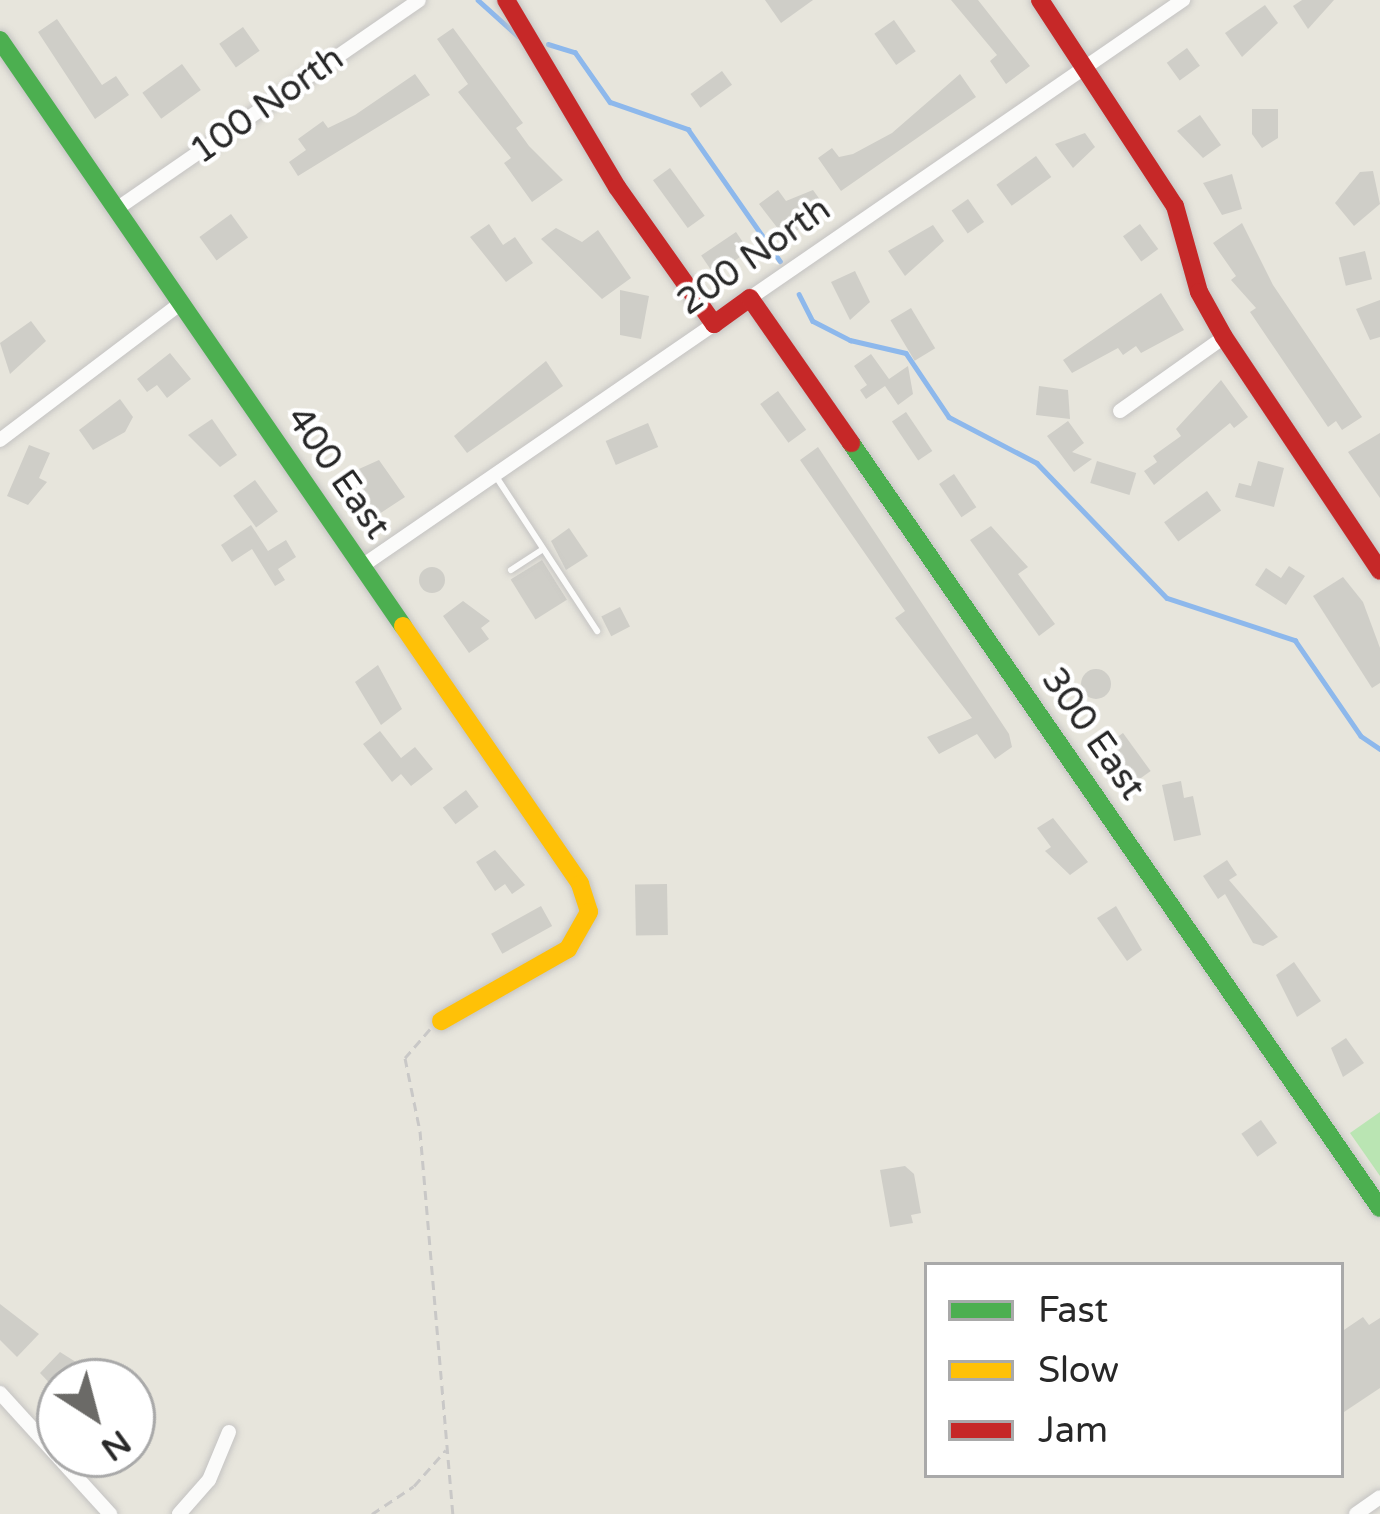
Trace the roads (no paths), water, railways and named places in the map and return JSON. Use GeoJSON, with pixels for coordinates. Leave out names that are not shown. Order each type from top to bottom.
{"type":"FeatureCollection","features":[{"type":"Feature","properties":{"kind":"street","name":"100 North"},"geometry":{"type":"LineString","coordinates":[[115,210],[419,0]]}},
{"type":"Feature","properties":{"kind":"street"},"geometry":{"type":"LineString","coordinates":[[506,0],[617,187],[714,324]]}},
{"type":"Feature","properties":{"kind":"street"},"geometry":{"type":"LineString","coordinates":[[1040,0],[1175,206],[1198,292],[1224,337],[1380,571]]}},
{"type":"Feature","properties":{"kind":"street","name":"200 North"},"geometry":{"type":"LineString","coordinates":[[362,566],[1183,0]]}},
{"type":"Feature","properties":{"kind":"street","name":"400 East"},"geometry":{"type":"LineString","coordinates":[[0,40],[580,884],[589,912],[568,949],[441,1021]]}},
{"type":"Feature","properties":{"kind":"street","name":"300 East"},"geometry":{"type":"LineString","coordinates":[[750,298],[1380,1208]]}},
{"type":"Feature","properties":{"kind":"street"},"geometry":{"type":"LineString","coordinates":[[0,440],[179,304]]}},
{"type":"Feature","properties":{"kind":"street"},"geometry":{"type":"LineString","coordinates":[[1120,411],[1224,337]]}},
{"type":"Feature","properties":{"kind":"street"},"geometry":{"type":"LineString","coordinates":[[0,1393],[110,1514]]}},
{"type":"Feature","properties":{"kind":"street"},"geometry":{"type":"LineString","coordinates":[[179,1514],[209,1480],[229,1432]]}},
{"type":"Feature","properties":{"kind":"street"},"geometry":{"type":"LineString","coordinates":[[1356,1514],[1380,1497]]}},
{"type":"Feature","properties":{"kind":"lane"},"geometry":{"type":"LineString","coordinates":[[495,475],[597,631]]}},
{"type":"Feature","properties":{"kind":"lane"},"geometry":{"type":"LineString","coordinates":[[511,570],[543,549]]}},
{"type":"Feature","properties":{"kind":"waterway"},"geometry":{"type":"LineString","coordinates":[[478,0],[518,36]]}},
{"type":"Feature","properties":{"kind":"waterway"},"geometry":{"type":"LineString","coordinates":[[548,44],[575,52],[610,102],[688,129],[780,261]]}},
{"type":"Feature","properties":{"kind":"waterway"},"geometry":{"type":"LineString","coordinates":[[799,294],[813,321],[850,340],[906,353],[949,417],[1037,463],[1167,598],[1295,640],[1361,736],[1380,749]]}}]}
